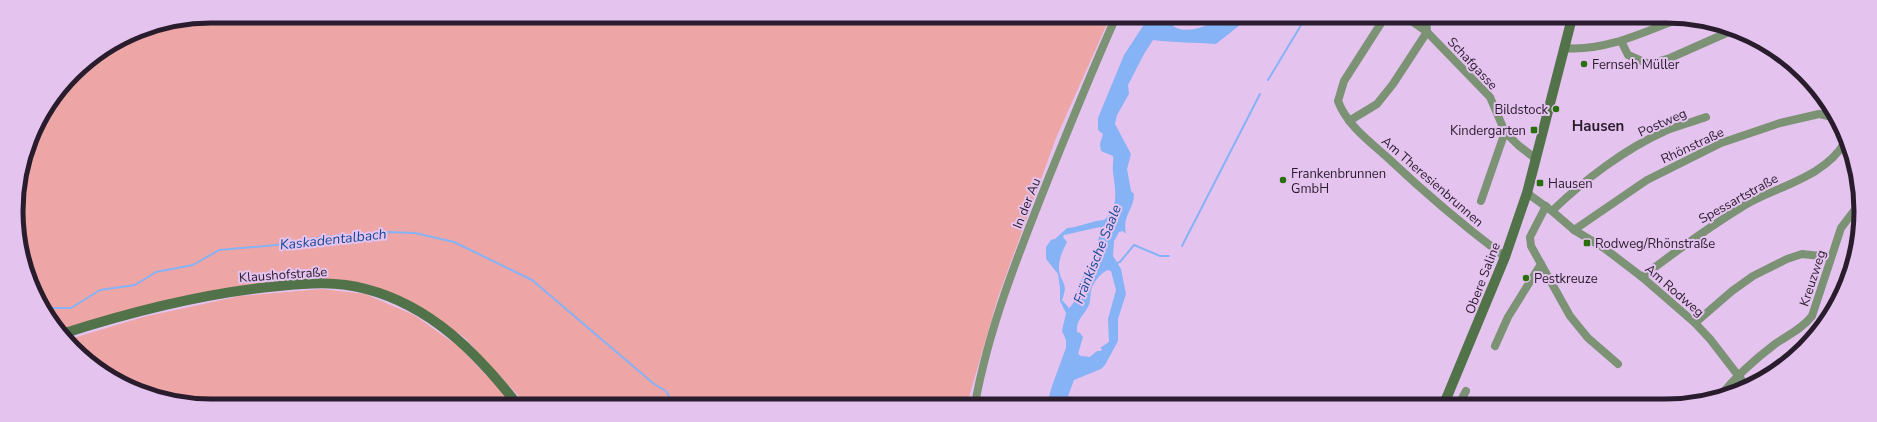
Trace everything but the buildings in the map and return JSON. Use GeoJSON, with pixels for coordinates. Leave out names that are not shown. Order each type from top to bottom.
{"type":"FeatureCollection","features":[{"type":"Feature","properties":{"kind":"main road","name":"Obere Saline"},"geometry":{"type":"LineString","coordinates":[[1446,399],[1505,257],[1527,193],[1571,23]]}},
{"type":"Feature","properties":{"kind":"main road","name":"Klaushofstraße"},"geometry":{"type":"LineString","coordinates":[[68,332],[141,310],[239,290],[322,282],[344,285],[366,289],[392,298],[418,311],[440,325],[478,357],[512,399]]}},
{"type":"Feature","properties":{"kind":"street","name":"In der Au"},"geometry":{"type":"LineString","coordinates":[[976,399],[980,374],[995,322],[1029,226],[1113,23]]}},
{"type":"Feature","properties":{"kind":"street","name":"Am Theresienbrunnen"},"geometry":{"type":"LineString","coordinates":[[1381,23],[1344,81],[1338,101],[1349,121],[1403,172],[1462,224],[1505,257]]}},
{"type":"Feature","properties":{"kind":"street"},"geometry":{"type":"LineString","coordinates":[[1414,23],[1427,32]]}},
{"type":"Feature","properties":{"kind":"street"},"geometry":{"type":"LineString","coordinates":[[1349,121],[1377,104],[1393,84],[1427,32],[1426,23]]}},
{"type":"Feature","properties":{"kind":"street"},"geometry":{"type":"LineString","coordinates":[[1564,48],[1581,50],[1621,41],[1668,23]]}},
{"type":"Feature","properties":{"kind":"street","name":"Schafgasse"},"geometry":{"type":"LineString","coordinates":[[1427,32],[1490,97],[1506,132],[1518,145],[1536,159]]}},
{"type":"Feature","properties":{"kind":"street"},"geometry":{"type":"LineString","coordinates":[[1621,41],[1628,55],[1649,64],[1670,58],[1726,33]]}},
{"type":"Feature","properties":{"kind":"street","name":"Rhönstraße"},"geometry":{"type":"LineString","coordinates":[[1574,230],[1647,180],[1721,144],[1780,123],[1819,114],[1828,116]]}},
{"type":"Feature","properties":{"kind":"street","name":"Postweg"},"geometry":{"type":"LineString","coordinates":[[1618,364],[1588,338],[1570,316],[1531,246],[1530,237],[1549,208],[1630,150],[1665,132],[1706,117]]}},
{"type":"Feature","properties":{"kind":"street"},"geometry":{"type":"LineString","coordinates":[[1481,201],[1506,132]]}},
{"type":"Feature","properties":{"kind":"street","name":"Spessartstraße"},"geometry":{"type":"LineString","coordinates":[[1642,277],[1700,233],[1747,204],[1813,172],[1830,162],[1842,146]]}},
{"type":"Feature","properties":{"kind":"street","name":"Am Rodweg"},"geometry":{"type":"LineString","coordinates":[[1527,193],[1549,208],[1574,230],[1604,248],[1642,277],[1695,323],[1710,338],[1744,382]]}},
{"type":"Feature","properties":{"kind":"street","name":"Kreuzweg"},"geometry":{"type":"LineString","coordinates":[[1738,374],[1775,344],[1807,323],[1812,316],[1830,257],[1841,228],[1854,211]]}},
{"type":"Feature","properties":{"kind":"street"},"geometry":{"type":"LineString","coordinates":[[1695,323],[1732,290],[1754,276],[1787,259],[1802,254],[1830,257]]}},
{"type":"Feature","properties":{"kind":"street"},"geometry":{"type":"LineString","coordinates":[[1495,346],[1508,317],[1541,264]]}},
{"type":"Feature","properties":{"kind":"street"},"geometry":{"type":"LineString","coordinates":[[1726,389],[1738,374]]}},
{"type":"Feature","properties":{"kind":"street"},"geometry":{"type":"LineString","coordinates":[[1462,399],[1466,391]]}},
{"type":"Feature","properties":{"kind":"shaded area"},"geometry":{"type":"Polygon","coordinates":[[[199,23],[1107,23],[1056,138],[998,297],[968,399],[521,399],[465,338],[419,307],[368,284],[322,279],[239,286],[66,330],[48,305],[37,283],[29,260],[25,236],[23,223],[23,199],[29,162],[37,139],[48,117],[78,78],[117,48],[139,37],[162,29],[199,23]]]}},
{"type":"Feature","properties":{"kind":"shaded area"},"geometry":{"type":"Polygon","coordinates":[[[322,289],[365,294],[414,315],[458,346],[509,399],[199,399],[162,393],[128,380],[97,360],[73,338],[143,317],[240,296],[322,289]]]}},
{"type":"Feature","properties":{"kind":"water","name":"Fränkische Saale"},"geometry":{"type":"Polygon","coordinates":[[[1146,23],[1174,23],[1173,26],[1185,30],[1199,28],[1213,23],[1242,23],[1216,44],[1153,40],[1128,85],[1129,94],[1117,115],[1115,124],[1131,154],[1127,169],[1131,191],[1134,194],[1125,227],[1126,234],[1123,231],[1119,232],[1114,241],[1113,256],[1121,269],[1126,294],[1118,319],[1118,341],[1105,365],[1101,369],[1074,380],[1067,399],[1048,399],[1066,348],[1066,340],[1062,331],[1066,313],[1060,301],[1058,274],[1046,259],[1046,247],[1051,240],[1055,239],[1067,228],[1104,220],[1112,209],[1115,198],[1113,156],[1101,151],[1100,144],[1103,134],[1098,130],[1098,118],[1124,55],[1146,23]],[[1100,227],[1064,235],[1063,237],[1067,242],[1060,259],[1059,270],[1065,286],[1062,300],[1069,308],[1074,303],[1080,283],[1099,247],[1098,241],[1101,230],[1100,227]],[[1105,271],[1093,285],[1089,305],[1080,318],[1077,332],[1083,337],[1078,354],[1081,356],[1090,357],[1097,351],[1101,351],[1102,349],[1100,348],[1109,342],[1108,319],[1116,290],[1111,271],[1105,271]]]}},
{"type":"Feature","properties":{"kind":"waterway"},"geometry":{"type":"LineString","coordinates":[[1268,80],[1302,23]]}},
{"type":"Feature","properties":{"kind":"waterway"},"geometry":{"type":"LineString","coordinates":[[1182,246],[1260,94]]}},
{"type":"Feature","properties":{"kind":"waterway","name":"Kaskadentalbach"},"geometry":{"type":"LineString","coordinates":[[50,308],[71,308],[100,290],[135,285],[156,272],[193,265],[219,250],[288,244],[301,240],[342,235],[368,237],[388,232],[415,233],[454,242],[532,280],[654,384],[666,391],[670,399]]}},
{"type":"Feature","properties":{"kind":"waterway"},"geometry":{"type":"LineString","coordinates":[[1113,264],[1120,262],[1134,245],[1160,256],[1169,256]]}},
{"type":"Feature","properties":{"kind":"place","name":"Fernseh Müller"},"geometry":{"type":"Point","coordinates":[1584,64]}},
{"type":"Feature","properties":{"kind":"place","name":"Bildstock"},"geometry":{"type":"Point","coordinates":[1556,109]}},
{"type":"Feature","properties":{"kind":"place","name":"Kindergarten"},"geometry":{"type":"Point","coordinates":[1534,130]}},
{"type":"Feature","properties":{"kind":"place","name":"Frankenbrunnen GmbH"},"geometry":{"type":"Point","coordinates":[1283,180]}},
{"type":"Feature","properties":{"kind":"place","name":"Hausen"},"geometry":{"type":"Point","coordinates":[1540,183]}},
{"type":"Feature","properties":{"kind":"place","name":"Rodweg/Rhönstraße"},"geometry":{"type":"Point","coordinates":[1587,243]}},
{"type":"Feature","properties":{"kind":"place","name":"Pestkreuze"},"geometry":{"type":"Point","coordinates":[1526,278]}},
{"type":"Feature","properties":{"kind":"district","name":"Hausen"},"geometry":{"type":"Point","coordinates":[1598,126]}}]}
